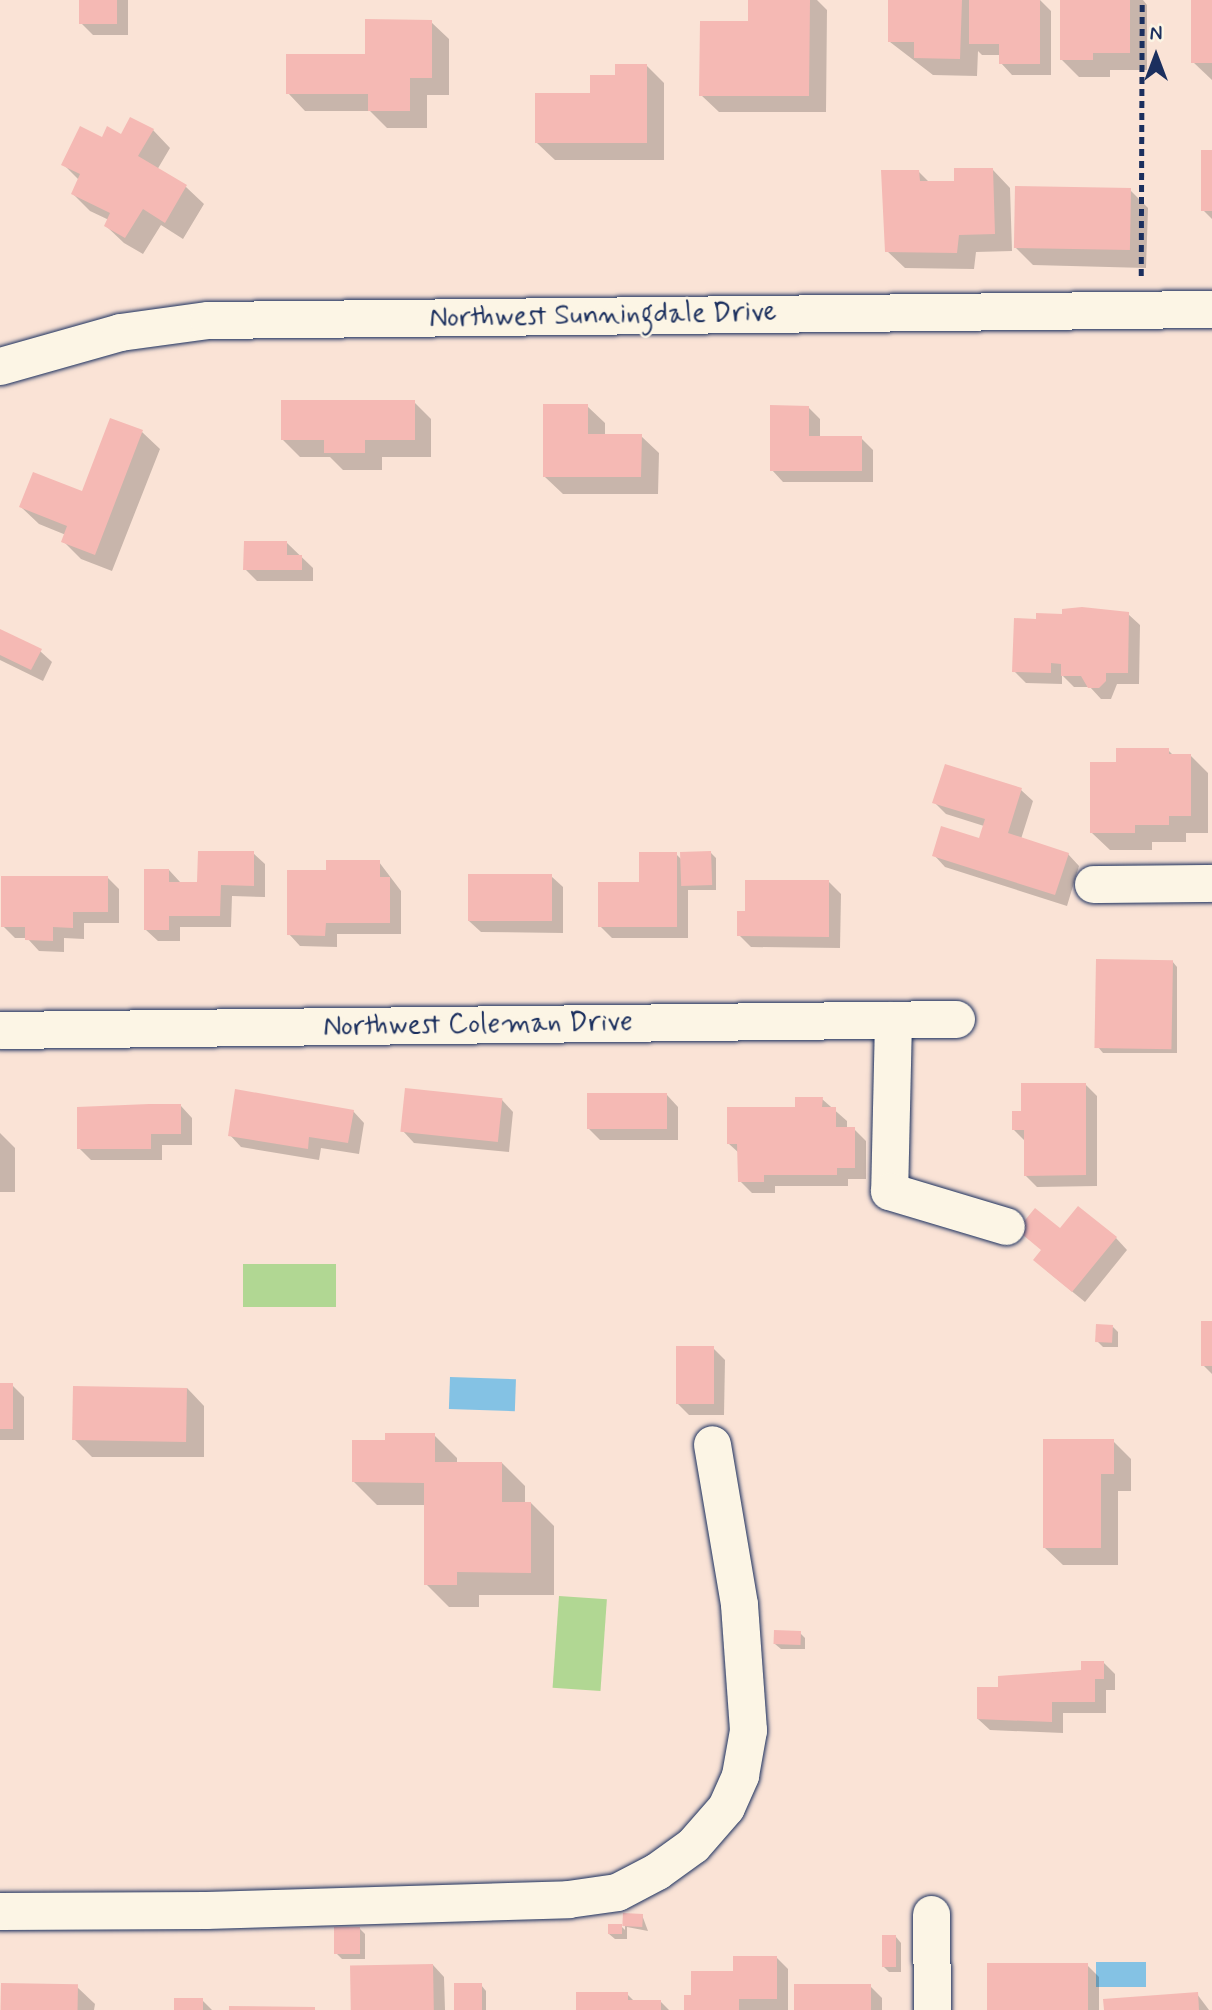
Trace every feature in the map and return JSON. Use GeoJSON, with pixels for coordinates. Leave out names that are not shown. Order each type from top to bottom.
{"type":"FeatureCollection","features":[{"type":"Feature","properties":{"kind":"street","name":"Northwest Sunningdale Drive"},"geometry":{"type":"LineString","coordinates":[[0,366],[120,332],[208,320],[1212,309]]}},
{"type":"Feature","properties":{"kind":"street"},"geometry":{"type":"LineString","coordinates":[[1093,884],[1212,883]]}},
{"type":"Feature","properties":{"kind":"street","name":"Northwest Coleman Drive"},"geometry":{"type":"LineString","coordinates":[[0,1030],[956,1019]]}},
{"type":"Feature","properties":{"kind":"street"},"geometry":{"type":"LineString","coordinates":[[893,1020],[889,1191],[1006,1226]]}},
{"type":"Feature","properties":{"kind":"street"},"geometry":{"type":"LineString","coordinates":[[0,1911],[206,1910],[568,1899],[617,1892],[657,1871],[693,1845],[726,1807],[740,1775],[748,1730],[738,1604],[712,1444]]}},
{"type":"Feature","properties":{"kind":"street"},"geometry":{"type":"LineString","coordinates":[[930,1914],[932,2010]]}},
{"type":"Feature","properties":{"kind":"path"},"geometry":{"type":"LineString","coordinates":[[1140,310],[1142,0]]}},
{"type":"Feature","properties":{"kind":"green space"},"geometry":{"type":"Polygon","coordinates":[[[243,1264],[336,1264],[336,1307],[243,1307],[243,1264]]]}},
{"type":"Feature","properties":{"kind":"green space"},"geometry":{"type":"Polygon","coordinates":[[[559,1596],[607,1599],[600,1691],[553,1688],[559,1596]]]}},
{"type":"Feature","properties":{"kind":"water"},"geometry":{"type":"Polygon","coordinates":[[[450,1377],[516,1379],[515,1411],[449,1409],[450,1377]]]}},
{"type":"Feature","properties":{"kind":"water"},"geometry":{"type":"Polygon","coordinates":[[[1096,1962],[1146,1962],[1146,1987],[1096,1987],[1096,1962]]]}},
{"type":"Feature","properties":{"kind":"building"},"geometry":{"type":"Polygon","coordinates":[[[79,0],[117,0],[117,24],[79,24],[79,0]]]}},
{"type":"Feature","properties":{"kind":"building"},"geometry":{"type":"Polygon","coordinates":[[[748,0],[810,0],[809,96],[699,96],[700,21],[748,21],[748,0]]]}},
{"type":"Feature","properties":{"kind":"building"},"geometry":{"type":"Polygon","coordinates":[[[888,0],[962,0],[960,59],[914,58],[914,42],[888,42],[888,0]]]}},
{"type":"Feature","properties":{"kind":"building"},"geometry":{"type":"Polygon","coordinates":[[[969,0],[1040,0],[1040,64],[999,64],[999,44],[969,44],[969,0]]]}},
{"type":"Feature","properties":{"kind":"building"},"geometry":{"type":"Polygon","coordinates":[[[1060,0],[1130,0],[1130,53],[1093,53],[1093,60],[1060,60],[1060,0]]]}},
{"type":"Feature","properties":{"kind":"building"},"geometry":{"type":"Polygon","coordinates":[[[1191,0],[1212,0],[1212,63],[1191,63],[1191,0]]]}},
{"type":"Feature","properties":{"kind":"building"},"geometry":{"type":"Polygon","coordinates":[[[365,19],[432,20],[432,78],[410,78],[410,111],[368,111],[368,94],[286,94],[286,54],[365,54],[365,19]]]}},
{"type":"Feature","properties":{"kind":"building"},"geometry":{"type":"Polygon","coordinates":[[[615,64],[647,64],[647,143],[535,143],[535,93],[590,93],[590,75],[615,75],[615,64]]]}},
{"type":"Feature","properties":{"kind":"building"},"geometry":{"type":"Polygon","coordinates":[[[130,117],[154,129],[138,156],[187,185],[165,223],[143,209],[125,238],[104,226],[110,213],[71,194],[80,174],[61,165],[80,126],[102,137],[107,126],[121,134],[130,117]]]}},
{"type":"Feature","properties":{"kind":"building"},"geometry":{"type":"Polygon","coordinates":[[[1201,150],[1212,150],[1212,211],[1201,211],[1201,150]]]}},
{"type":"Feature","properties":{"kind":"building"},"geometry":{"type":"Polygon","coordinates":[[[954,168],[993,168],[995,234],[959,235],[957,253],[885,252],[881,170],[919,170],[920,181],[954,181],[954,168]]]}},
{"type":"Feature","properties":{"kind":"building"},"geometry":{"type":"Polygon","coordinates":[[[1015,186],[1131,188],[1130,250],[1014,248],[1015,186]]]}},
{"type":"Feature","properties":{"kind":"building"},"geometry":{"type":"Polygon","coordinates":[[[281,400],[415,400],[415,440],[365,440],[365,453],[324,453],[324,440],[281,440],[281,400]]]}},
{"type":"Feature","properties":{"kind":"building"},"geometry":{"type":"Polygon","coordinates":[[[543,404],[588,404],[588,434],[642,434],[641,477],[543,477],[543,404]]]}},
{"type":"Feature","properties":{"kind":"building"},"geometry":{"type":"Polygon","coordinates":[[[770,405],[809,406],[809,436],[862,436],[862,471],[770,471],[770,405]]]}},
{"type":"Feature","properties":{"kind":"building"},"geometry":{"type":"Polygon","coordinates":[[[110,418],[143,430],[95,555],[61,542],[67,526],[19,507],[33,472],[82,491],[110,418]]]}},
{"type":"Feature","properties":{"kind":"building"},"geometry":{"type":"Polygon","coordinates":[[[244,541],[287,541],[287,555],[302,555],[302,570],[243,570],[244,541]]]}},
{"type":"Feature","properties":{"kind":"building"},"geometry":{"type":"Polygon","coordinates":[[[1082,607],[1129,612],[1128,673],[1106,673],[1106,681],[1099,688],[1088,688],[1081,676],[1061,676],[1061,664],[1051,663],[1051,673],[1012,672],[1014,618],[1036,619],[1036,613],[1062,614],[1062,609],[1082,607]]]}},
{"type":"Feature","properties":{"kind":"building"},"geometry":{"type":"Polygon","coordinates":[[[0,629],[42,649],[31,670],[0,655],[0,629]]]}},
{"type":"Feature","properties":{"kind":"building"},"geometry":{"type":"Polygon","coordinates":[[[1116,748],[1169,748],[1169,754],[1191,754],[1191,816],[1169,816],[1169,825],[1135,825],[1135,833],[1090,833],[1090,762],[1116,762],[1116,748]]]}},
{"type":"Feature","properties":{"kind":"building"},"geometry":{"type":"Polygon","coordinates":[[[945,764],[1022,788],[1008,833],[1069,853],[1055,895],[932,856],[941,826],[979,838],[985,819],[932,803],[945,764]]]}},
{"type":"Feature","properties":{"kind":"building"},"geometry":{"type":"Polygon","coordinates":[[[198,851],[254,851],[254,886],[221,885],[220,916],[169,916],[169,930],[144,930],[144,869],[169,869],[169,882],[197,882],[198,851]]]}},
{"type":"Feature","properties":{"kind":"building"},"geometry":{"type":"Polygon","coordinates":[[[711,851],[712,885],[681,886],[680,852],[711,851]]]}},
{"type":"Feature","properties":{"kind":"building"},"geometry":{"type":"Polygon","coordinates":[[[639,852],[677,852],[677,927],[598,927],[598,882],[639,882],[639,852]]]}},
{"type":"Feature","properties":{"kind":"building"},"geometry":{"type":"Polygon","coordinates":[[[326,860],[380,860],[380,877],[390,877],[390,923],[326,923],[325,936],[287,935],[287,870],[326,870],[326,860]]]}},
{"type":"Feature","properties":{"kind":"building"},"geometry":{"type":"Polygon","coordinates":[[[468,874],[552,874],[552,921],[468,921],[468,874]]]}},
{"type":"Feature","properties":{"kind":"building"},"geometry":{"type":"Polygon","coordinates":[[[1,876],[108,876],[108,912],[73,912],[73,928],[53,927],[53,941],[25,940],[25,927],[1,927],[1,876]]]}},
{"type":"Feature","properties":{"kind":"building"},"geometry":{"type":"Polygon","coordinates":[[[745,880],[829,880],[829,937],[737,936],[737,911],[745,911],[745,880]]]}},
{"type":"Feature","properties":{"kind":"building"},"geometry":{"type":"Polygon","coordinates":[[[1096,959],[1173,960],[1171,1049],[1094,1048],[1096,959]]]}},
{"type":"Feature","properties":{"kind":"building"},"geometry":{"type":"Polygon","coordinates":[[[1021,1083],[1086,1083],[1086,1175],[1024,1176],[1024,1130],[1012,1130],[1012,1111],[1021,1111],[1021,1083]]]}},
{"type":"Feature","properties":{"kind":"building"},"geometry":{"type":"Polygon","coordinates":[[[405,1088],[502,1098],[498,1142],[400,1132],[405,1088]]]}},
{"type":"Feature","properties":{"kind":"building"},"geometry":{"type":"Polygon","coordinates":[[[235,1089],[354,1110],[348,1143],[309,1137],[308,1149],[228,1136],[235,1089]]]}},
{"type":"Feature","properties":{"kind":"building"},"geometry":{"type":"Polygon","coordinates":[[[587,1093],[667,1093],[667,1129],[587,1129],[587,1093]]]}},
{"type":"Feature","properties":{"kind":"building"},"geometry":{"type":"Polygon","coordinates":[[[795,1097],[823,1097],[822,1107],[836,1107],[836,1127],[855,1127],[855,1168],[837,1168],[837,1175],[764,1175],[764,1182],[738,1182],[737,1144],[727,1144],[727,1107],[795,1107],[795,1097]]]}},
{"type":"Feature","properties":{"kind":"building"},"geometry":{"type":"Polygon","coordinates":[[[181,1104],[181,1134],[151,1134],[151,1149],[77,1149],[77,1107],[181,1104]]]}},
{"type":"Feature","properties":{"kind":"building"},"geometry":{"type":"Polygon","coordinates":[[[1078,1206],[1117,1237],[1072,1292],[1033,1260],[1041,1250],[1017,1230],[1035,1208],[1060,1228],[1078,1206]]]}},
{"type":"Feature","properties":{"kind":"building"},"geometry":{"type":"Polygon","coordinates":[[[1201,1321],[1212,1321],[1212,1366],[1201,1366],[1201,1321]]]}},
{"type":"Feature","properties":{"kind":"building"},"geometry":{"type":"Polygon","coordinates":[[[1096,1324],[1113,1325],[1112,1343],[1095,1342],[1096,1324]]]}},
{"type":"Feature","properties":{"kind":"building"},"geometry":{"type":"Polygon","coordinates":[[[676,1346],[714,1346],[714,1404],[676,1404],[676,1346]]]}},
{"type":"Feature","properties":{"kind":"building"},"geometry":{"type":"Polygon","coordinates":[[[0,1383],[13,1383],[13,1429],[0,1429],[0,1383]]]}},
{"type":"Feature","properties":{"kind":"building"},"geometry":{"type":"Polygon","coordinates":[[[73,1386],[187,1388],[186,1442],[72,1440],[73,1386]]]}},
{"type":"Feature","properties":{"kind":"building"},"geometry":{"type":"Polygon","coordinates":[[[385,1433],[435,1433],[435,1462],[502,1462],[502,1502],[531,1502],[531,1573],[457,1572],[457,1585],[424,1585],[424,1483],[352,1482],[352,1440],[385,1440],[385,1433]]]}},
{"type":"Feature","properties":{"kind":"building"},"geometry":{"type":"Polygon","coordinates":[[[1043,1439],[1114,1439],[1114,1474],[1101,1474],[1101,1548],[1043,1548],[1043,1439]]]}},
{"type":"Feature","properties":{"kind":"building"},"geometry":{"type":"Polygon","coordinates":[[[774,1630],[801,1631],[800,1645],[774,1644],[774,1630]]]}},
{"type":"Feature","properties":{"kind":"building"},"geometry":{"type":"Polygon","coordinates":[[[1081,1661],[1104,1661],[1104,1679],[1095,1679],[1095,1702],[1052,1702],[1052,1722],[977,1719],[977,1687],[998,1687],[998,1676],[1081,1670],[1081,1661]]]}},
{"type":"Feature","properties":{"kind":"building"},"geometry":{"type":"Polygon","coordinates":[[[623,1913],[643,1914],[642,1927],[622,1926],[623,1913]]]}},
{"type":"Feature","properties":{"kind":"building"},"geometry":{"type":"Polygon","coordinates":[[[608,1924],[622,1924],[622,1934],[608,1934],[608,1924]]]}},
{"type":"Feature","properties":{"kind":"building"},"geometry":{"type":"Polygon","coordinates":[[[334,1927],[360,1927],[360,1954],[334,1954],[334,1927]]]}},
{"type":"Feature","properties":{"kind":"building"},"geometry":{"type":"Polygon","coordinates":[[[882,1935],[896,1935],[896,1967],[882,1967],[882,1935]]]}},
{"type":"Feature","properties":{"kind":"building"},"geometry":{"type":"Polygon","coordinates":[[[733,1956],[777,1956],[777,1999],[739,1999],[739,2010],[684,2010],[684,1995],[691,1995],[691,1971],[733,1971],[733,1956]]]}},
{"type":"Feature","properties":{"kind":"building"},"geometry":{"type":"Polygon","coordinates":[[[987,1963],[1088,1963],[1088,2010],[987,2010],[987,1963]]]}},
{"type":"Feature","properties":{"kind":"building"},"geometry":{"type":"Polygon","coordinates":[[[433,1964],[434,2010],[351,2010],[350,1965],[433,1964]]]}},
{"type":"Feature","properties":{"kind":"building"},"geometry":{"type":"Polygon","coordinates":[[[1,1983],[78,1984],[78,2010],[1,2010],[1,1983]]]}},
{"type":"Feature","properties":{"kind":"building"},"geometry":{"type":"Polygon","coordinates":[[[454,1983],[482,1983],[482,2010],[454,2010],[454,1983]]]}},
{"type":"Feature","properties":{"kind":"building"},"geometry":{"type":"Polygon","coordinates":[[[794,1984],[871,1984],[871,2010],[794,2010],[794,1984]]]}},
{"type":"Feature","properties":{"kind":"building"},"geometry":{"type":"Polygon","coordinates":[[[576,1992],[628,1992],[628,2000],[661,2000],[661,2010],[576,2010],[576,1992]]]}},
{"type":"Feature","properties":{"kind":"building"},"geometry":{"type":"Polygon","coordinates":[[[1198,1992],[1199,2010],[1104,2010],[1103,1999],[1198,1992]]]}},
{"type":"Feature","properties":{"kind":"building"},"geometry":{"type":"Polygon","coordinates":[[[174,1998],[203,1998],[203,2010],[174,2010],[174,1998]]]}},
{"type":"Feature","properties":{"kind":"building"},"geometry":{"type":"Polygon","coordinates":[[[229,2006],[315,2007],[315,2010],[229,2010],[229,2006]]]}}]}
